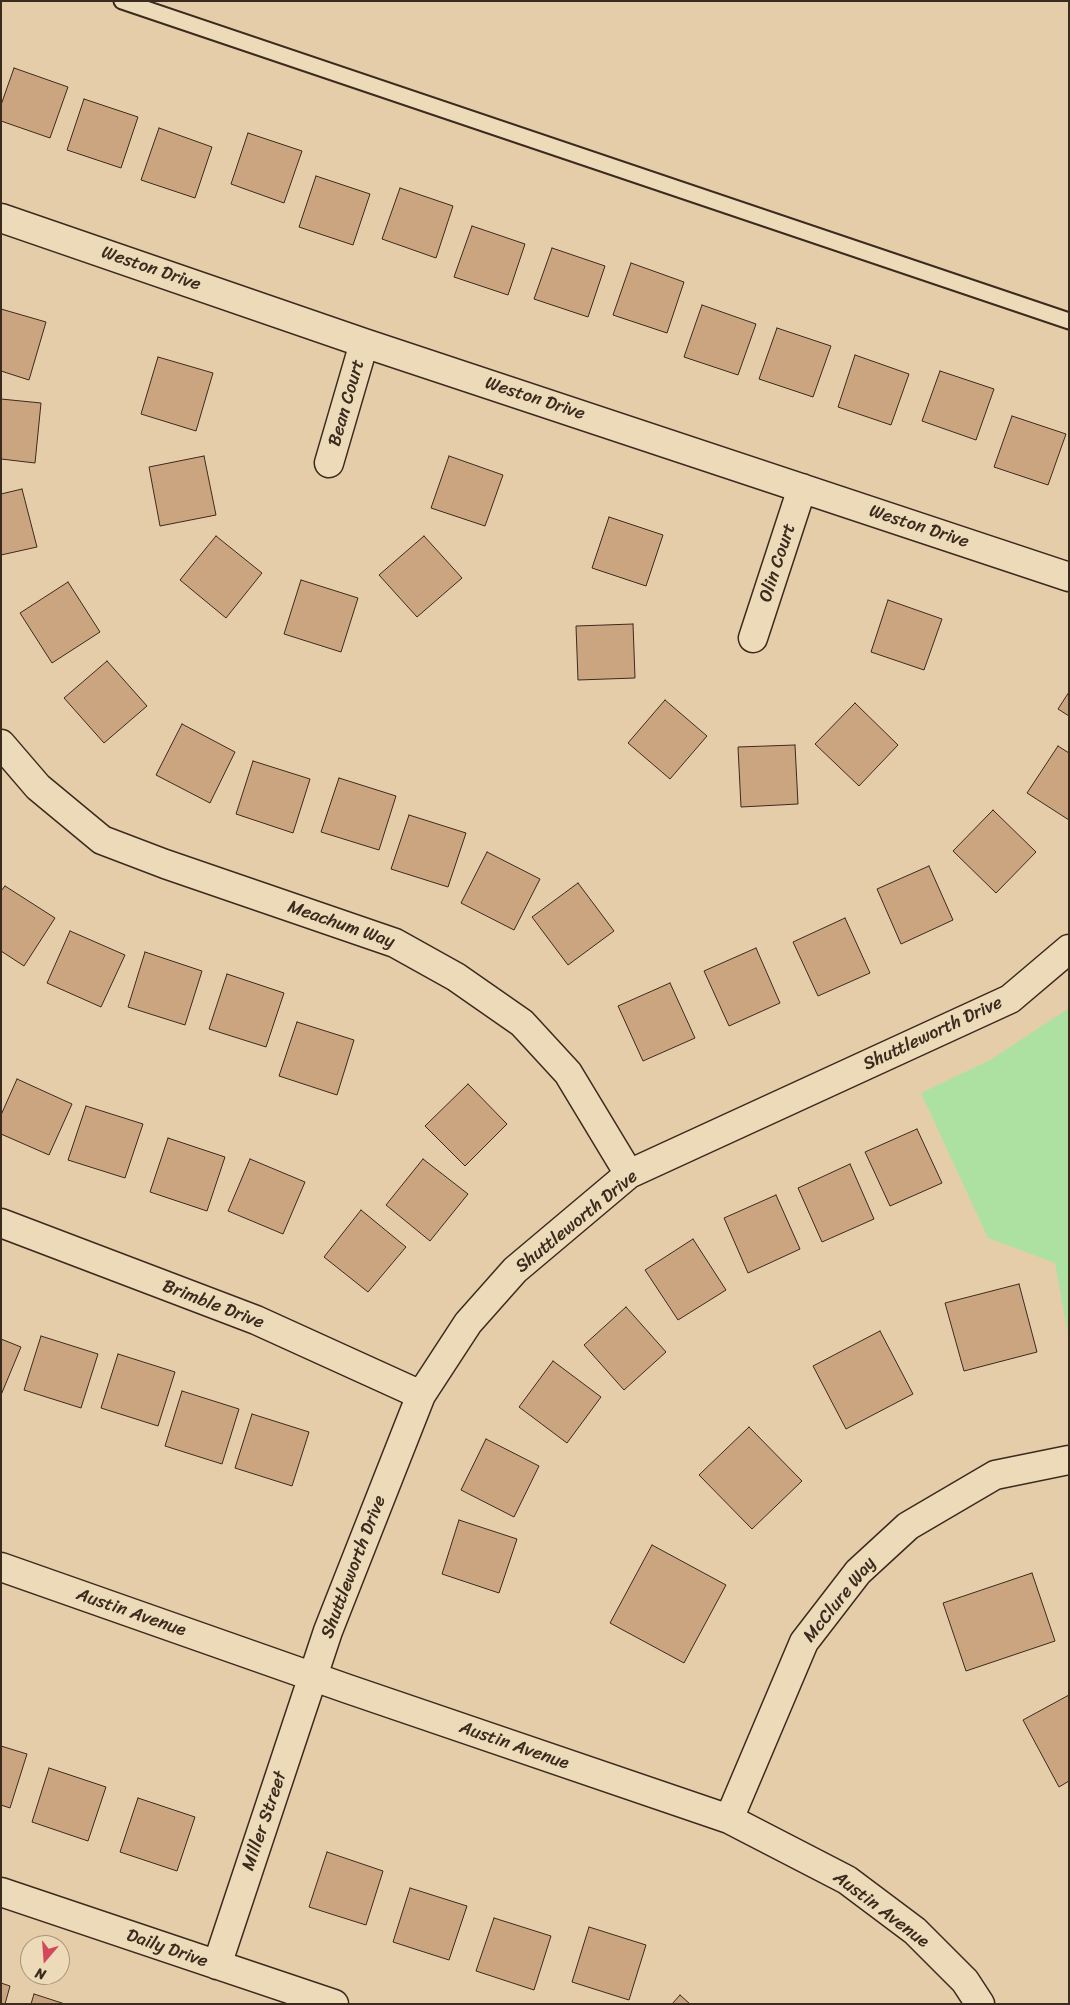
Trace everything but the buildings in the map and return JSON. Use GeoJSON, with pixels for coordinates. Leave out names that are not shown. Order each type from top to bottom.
{"type":"FeatureCollection","features":[{"type":"Feature","properties":{"kind":"street","name":"Weston Drive"},"geometry":{"type":"LineString","coordinates":[[1,218],[364,342],[1069,577]]}},
{"type":"Feature","properties":{"kind":"street","name":"Bean Court"},"geometry":{"type":"LineString","coordinates":[[329,463],[364,342]]}},
{"type":"Feature","properties":{"kind":"street","name":"Olin Court"},"geometry":{"type":"LineString","coordinates":[[753,638],[802,488]]}},
{"type":"Feature","properties":{"kind":"street","name":"Meachum Way"},"geometry":{"type":"LineString","coordinates":[[1,744],[38,787],[102,840],[165,864],[395,943],[456,976],[522,1023],[568,1073],[629,1174]]}},
{"type":"Feature","properties":{"kind":"street","name":"Shuttleworth Drive"},"geometry":{"type":"LineString","coordinates":[[313,1677],[328,1631],[421,1395],[468,1323],[515,1270],[629,1174],[1010,999],[1069,949]]}},
{"type":"Feature","properties":{"kind":"street","name":"Brimble Drive"},"geometry":{"type":"LineString","coordinates":[[1,1223],[256,1320],[421,1395]]}},
{"type":"Feature","properties":{"kind":"street","name":"McClure Way"},"geometry":{"type":"LineString","coordinates":[[729,1819],[804,1642],[858,1572],[908,1526],[995,1475],[1069,1460]]}},
{"type":"Feature","properties":{"kind":"street","name":"Austin Avenue"},"geometry":{"type":"LineString","coordinates":[[1,1567],[313,1677],[729,1819],[847,1880],[915,1931],[965,1981],[980,2004]]}},
{"type":"Feature","properties":{"kind":"street","name":"Miller Street"},"geometry":{"type":"LineString","coordinates":[[216,1965],[313,1677]]}},
{"type":"Feature","properties":{"kind":"street","name":"Daily Drive"},"geometry":{"type":"LineString","coordinates":[[1,1892],[334,2004]]}},
{"type":"Feature","properties":{"kind":"lane"},"geometry":{"type":"LineString","coordinates":[[122,1],[1069,322]]}},
{"type":"Feature","properties":{"kind":"green space"},"geometry":{"type":"Polygon","coordinates":[[[1069,1008],[1069,1340],[1055,1263],[988,1238],[921,1093],[992,1059],[1069,1008]]]}}]}
